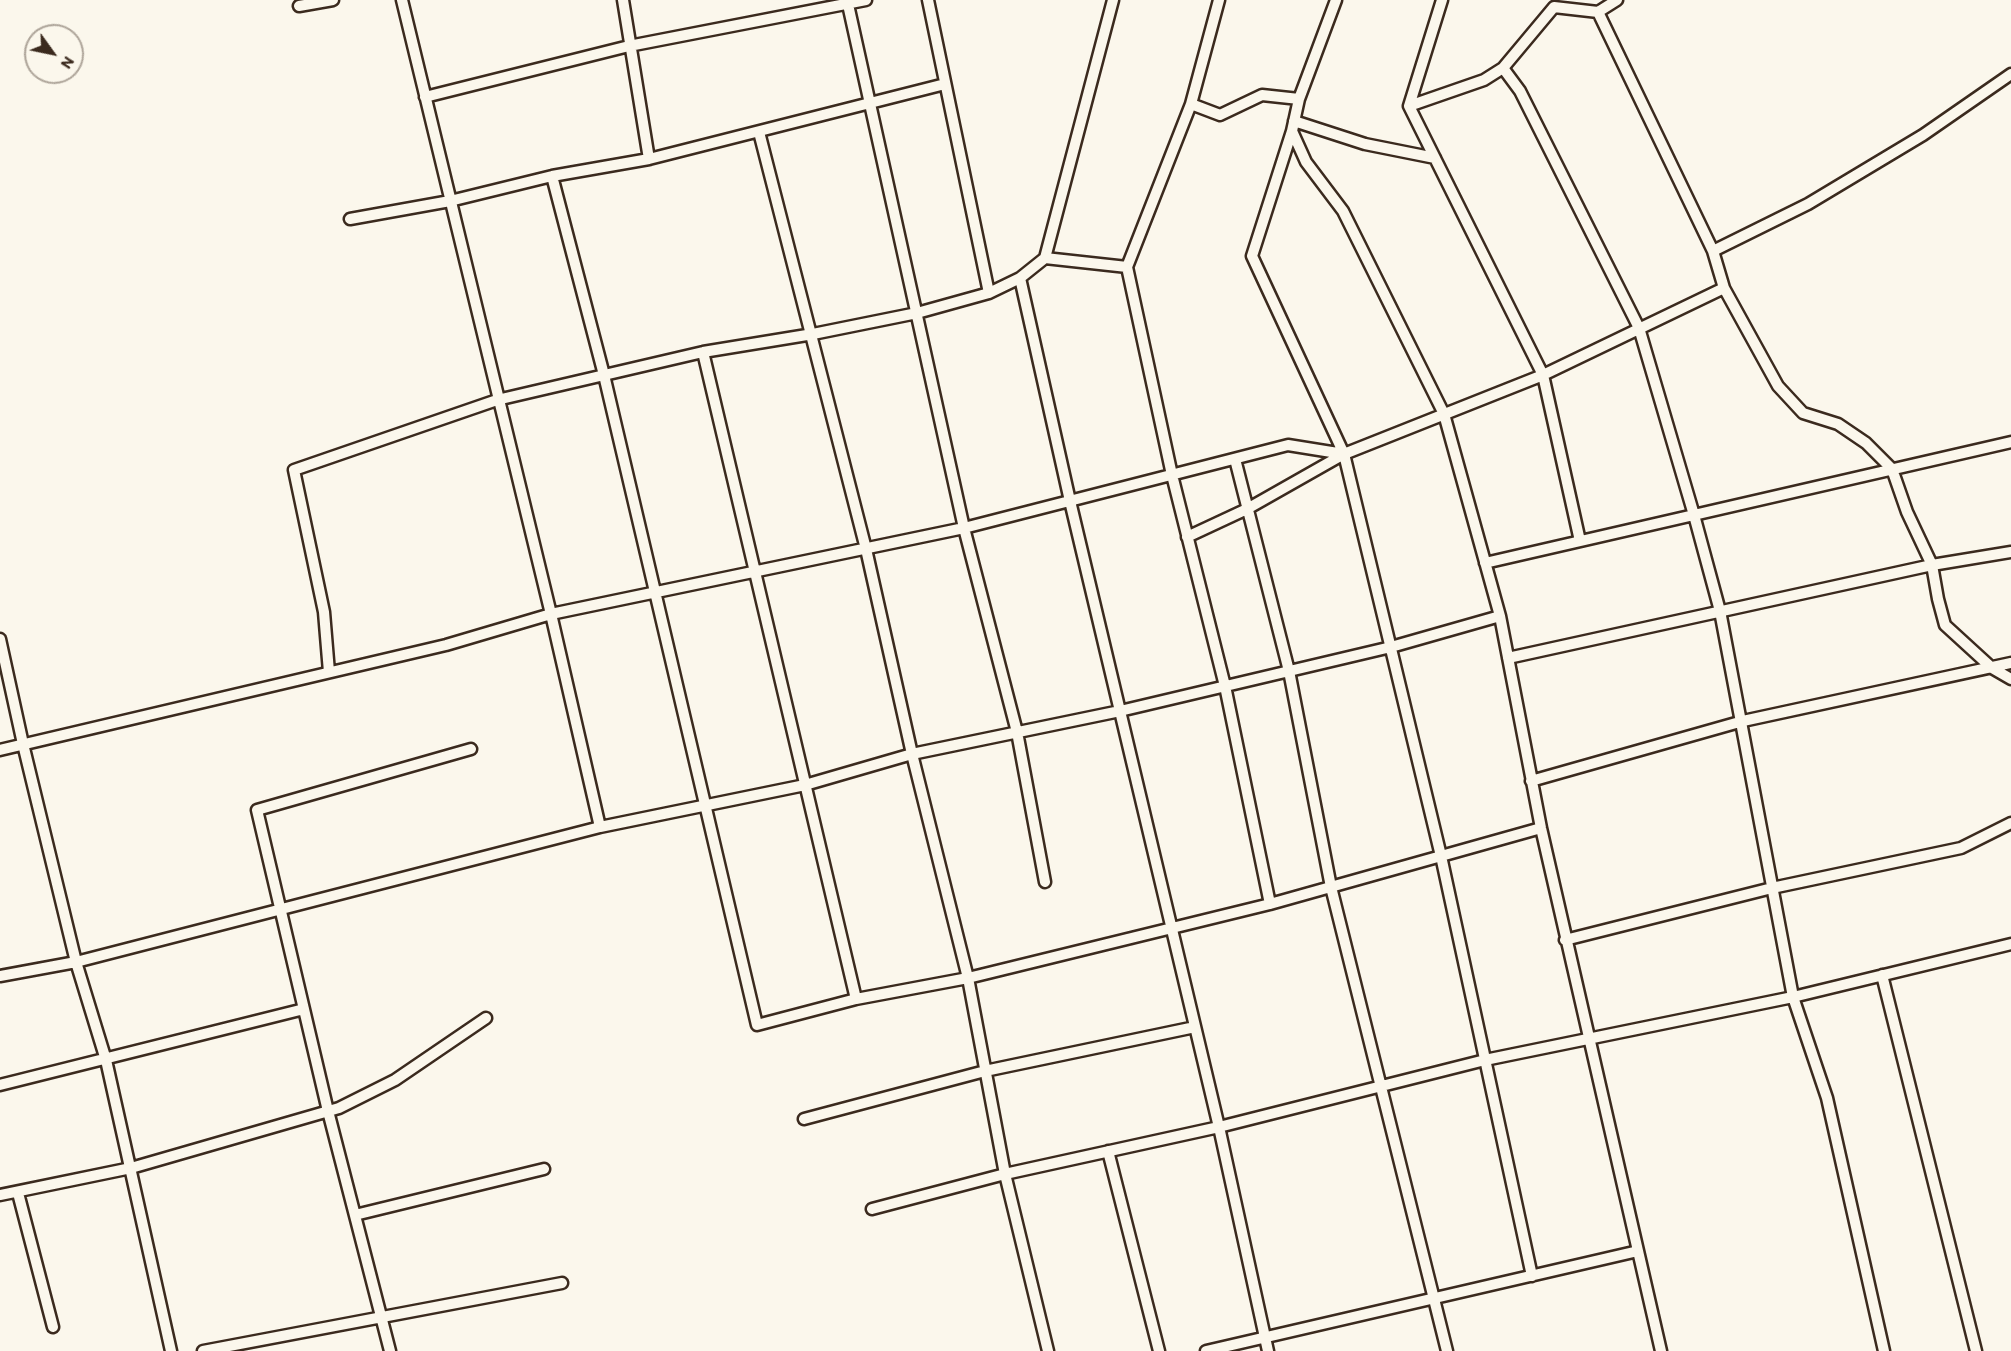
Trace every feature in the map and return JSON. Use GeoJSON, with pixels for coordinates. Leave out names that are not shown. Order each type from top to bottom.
{"type":"FeatureCollection","features":[{"type":"Feature","properties":{"kind":"street"},"geometry":{"type":"LineString","coordinates":[[299,6],[333,0]]}},
{"type":"Feature","properties":{"kind":"street"},"geometry":{"type":"LineString","coordinates":[[402,0],[497,400],[551,614],[600,827]]}},
{"type":"Feature","properties":{"kind":"street"},"geometry":{"type":"LineString","coordinates":[[622,0],[649,159]]}},
{"type":"Feature","properties":{"kind":"street"},"geometry":{"type":"LineString","coordinates":[[425,97],[629,46],[848,1],[866,0]]}},
{"type":"Feature","properties":{"kind":"street"},"geometry":{"type":"LineString","coordinates":[[928,0],[989,293]]}},
{"type":"Feature","properties":{"kind":"street"},"geometry":{"type":"LineString","coordinates":[[329,672],[324,612],[294,470],[497,400],[703,352],[813,334],[917,313],[989,293],[1020,278],[1045,258],[1113,0]]}},
{"type":"Feature","properties":{"kind":"street"},"geometry":{"type":"LineString","coordinates":[[1219,0],[1191,104],[1127,267],[1172,475],[1225,686],[1270,904]]}},
{"type":"Feature","properties":{"kind":"street"},"geometry":{"type":"LineString","coordinates":[[1336,0],[1299,99],[1293,126],[1252,256],[1344,454],[1441,856],[1532,1276]]}},
{"type":"Feature","properties":{"kind":"street"},"geometry":{"type":"LineString","coordinates":[[1442,0],[1409,106],[1543,375],[1580,541]]}},
{"type":"Feature","properties":{"kind":"street"},"geometry":{"type":"LineString","coordinates":[[1409,106],[1484,80],[1503,68],[1554,4],[1598,12],[1617,0]]}},
{"type":"Feature","properties":{"kind":"street"},"geometry":{"type":"LineString","coordinates":[[848,1],[964,528],[1017,732],[1045,882]]}},
{"type":"Feature","properties":{"kind":"street"},"geometry":{"type":"LineString","coordinates":[[1598,12],[1713,251],[1724,288],[1778,386],[1803,412],[1838,424],[1857,436],[1892,469],[1907,512],[1932,566],[1946,624],[1992,668],[2011,680]]}},
{"type":"Feature","properties":{"kind":"street"},"geometry":{"type":"LineString","coordinates":[[1503,68],[1520,91],[1639,328],[1720,611],[1743,722],[1793,997],[1827,1098],[1884,1351]]}},
{"type":"Feature","properties":{"kind":"street"},"geometry":{"type":"LineString","coordinates":[[1713,251],[1808,204],[1923,135],[2011,74]]}},
{"type":"Feature","properties":{"kind":"street"},"geometry":{"type":"LineString","coordinates":[[350,219],[450,201],[552,176],[649,159],[945,84]]}},
{"type":"Feature","properties":{"kind":"street"},"geometry":{"type":"LineString","coordinates":[[1191,104],[1220,115],[1262,95],[1299,99]]}},
{"type":"Feature","properties":{"kind":"street"},"geometry":{"type":"LineString","coordinates":[[1293,126],[1435,158]]}},
{"type":"Feature","properties":{"kind":"street"},"geometry":{"type":"LineString","coordinates":[[1293,126],[1306,162],[1343,211],[1444,414],[1500,616],[1540,828],[1587,1040],[1661,1351]]}},
{"type":"Feature","properties":{"kind":"street"},"geometry":{"type":"LineString","coordinates":[[759,132],[813,334],[866,549],[912,754],[968,978],[1005,1174],[1048,1351]]}},
{"type":"Feature","properties":{"kind":"street"},"geometry":{"type":"LineString","coordinates":[[552,176],[604,375],[757,1025],[856,999],[968,978],[1171,929],[1270,904],[1540,828]]}},
{"type":"Feature","properties":{"kind":"street"},"geometry":{"type":"LineString","coordinates":[[1045,258],[1127,267]]}},
{"type":"Feature","properties":{"kind":"street"},"geometry":{"type":"LineString","coordinates":[[1020,278],[1070,501],[1219,1127],[1268,1351]]}},
{"type":"Feature","properties":{"kind":"street"},"geometry":{"type":"LineString","coordinates":[[1187,537],[1247,509],[1344,454],[1543,375],[1724,288]]}},
{"type":"Feature","properties":{"kind":"street"},"geometry":{"type":"LineString","coordinates":[[703,352],[856,999]]}},
{"type":"Feature","properties":{"kind":"street"},"geometry":{"type":"LineString","coordinates":[[1485,563],[2011,442]]}},
{"type":"Feature","properties":{"kind":"street"},"geometry":{"type":"LineString","coordinates":[[0,750],[446,645],[551,614],[757,573],[964,528],[1288,445],[1344,454]]}},
{"type":"Feature","properties":{"kind":"street"},"geometry":{"type":"LineString","coordinates":[[1234,459],[1289,671],[1331,887],[1447,1351]]}},
{"type":"Feature","properties":{"kind":"street"},"geometry":{"type":"LineString","coordinates":[[1508,658],[1932,566],[2011,552]]}},
{"type":"Feature","properties":{"kind":"street"},"geometry":{"type":"LineString","coordinates":[[0,976],[76,962],[600,827],[805,785],[912,754],[1120,711],[1391,647],[1500,616]]}},
{"type":"Feature","properties":{"kind":"street"},"geometry":{"type":"LineString","coordinates":[[0,639],[76,962],[105,1060],[171,1351]]}},
{"type":"Feature","properties":{"kind":"street"},"geometry":{"type":"LineString","coordinates":[[1532,781],[1743,722],[2011,663]]}},
{"type":"Feature","properties":{"kind":"street"},"geometry":{"type":"LineString","coordinates":[[390,1351],[328,1111],[257,810],[471,749]]}},
{"type":"Feature","properties":{"kind":"street"},"geometry":{"type":"LineString","coordinates":[[1565,940],[1772,888],[1961,848],[2011,823]]}},
{"type":"Feature","properties":{"kind":"street"},"geometry":{"type":"LineString","coordinates":[[872,1209],[1005,1174],[1219,1127],[1485,1060],[1793,997],[2011,944]]}},
{"type":"Feature","properties":{"kind":"street"},"geometry":{"type":"LineString","coordinates":[[1882,975],[1976,1351]]}},
{"type":"Feature","properties":{"kind":"street"},"geometry":{"type":"LineString","coordinates":[[0,1085],[304,1009]]}},
{"type":"Feature","properties":{"kind":"street"},"geometry":{"type":"LineString","coordinates":[[0,1195],[130,1168],[328,1111],[395,1080],[486,1018]]}},
{"type":"Feature","properties":{"kind":"street"},"geometry":{"type":"LineString","coordinates":[[804,1119],[985,1071],[1195,1027]]}},
{"type":"Feature","properties":{"kind":"street"},"geometry":{"type":"LineString","coordinates":[[1108,1151],[1159,1351]]}},
{"type":"Feature","properties":{"kind":"street"},"geometry":{"type":"LineString","coordinates":[[355,1215],[544,1169]]}},
{"type":"Feature","properties":{"kind":"street"},"geometry":{"type":"LineString","coordinates":[[18,1193],[53,1327]]}},
{"type":"Feature","properties":{"kind":"street"},"geometry":{"type":"LineString","coordinates":[[1206,1351],[1638,1251]]}},
{"type":"Feature","properties":{"kind":"street"},"geometry":{"type":"LineString","coordinates":[[203,1351],[562,1283]]}}]}
